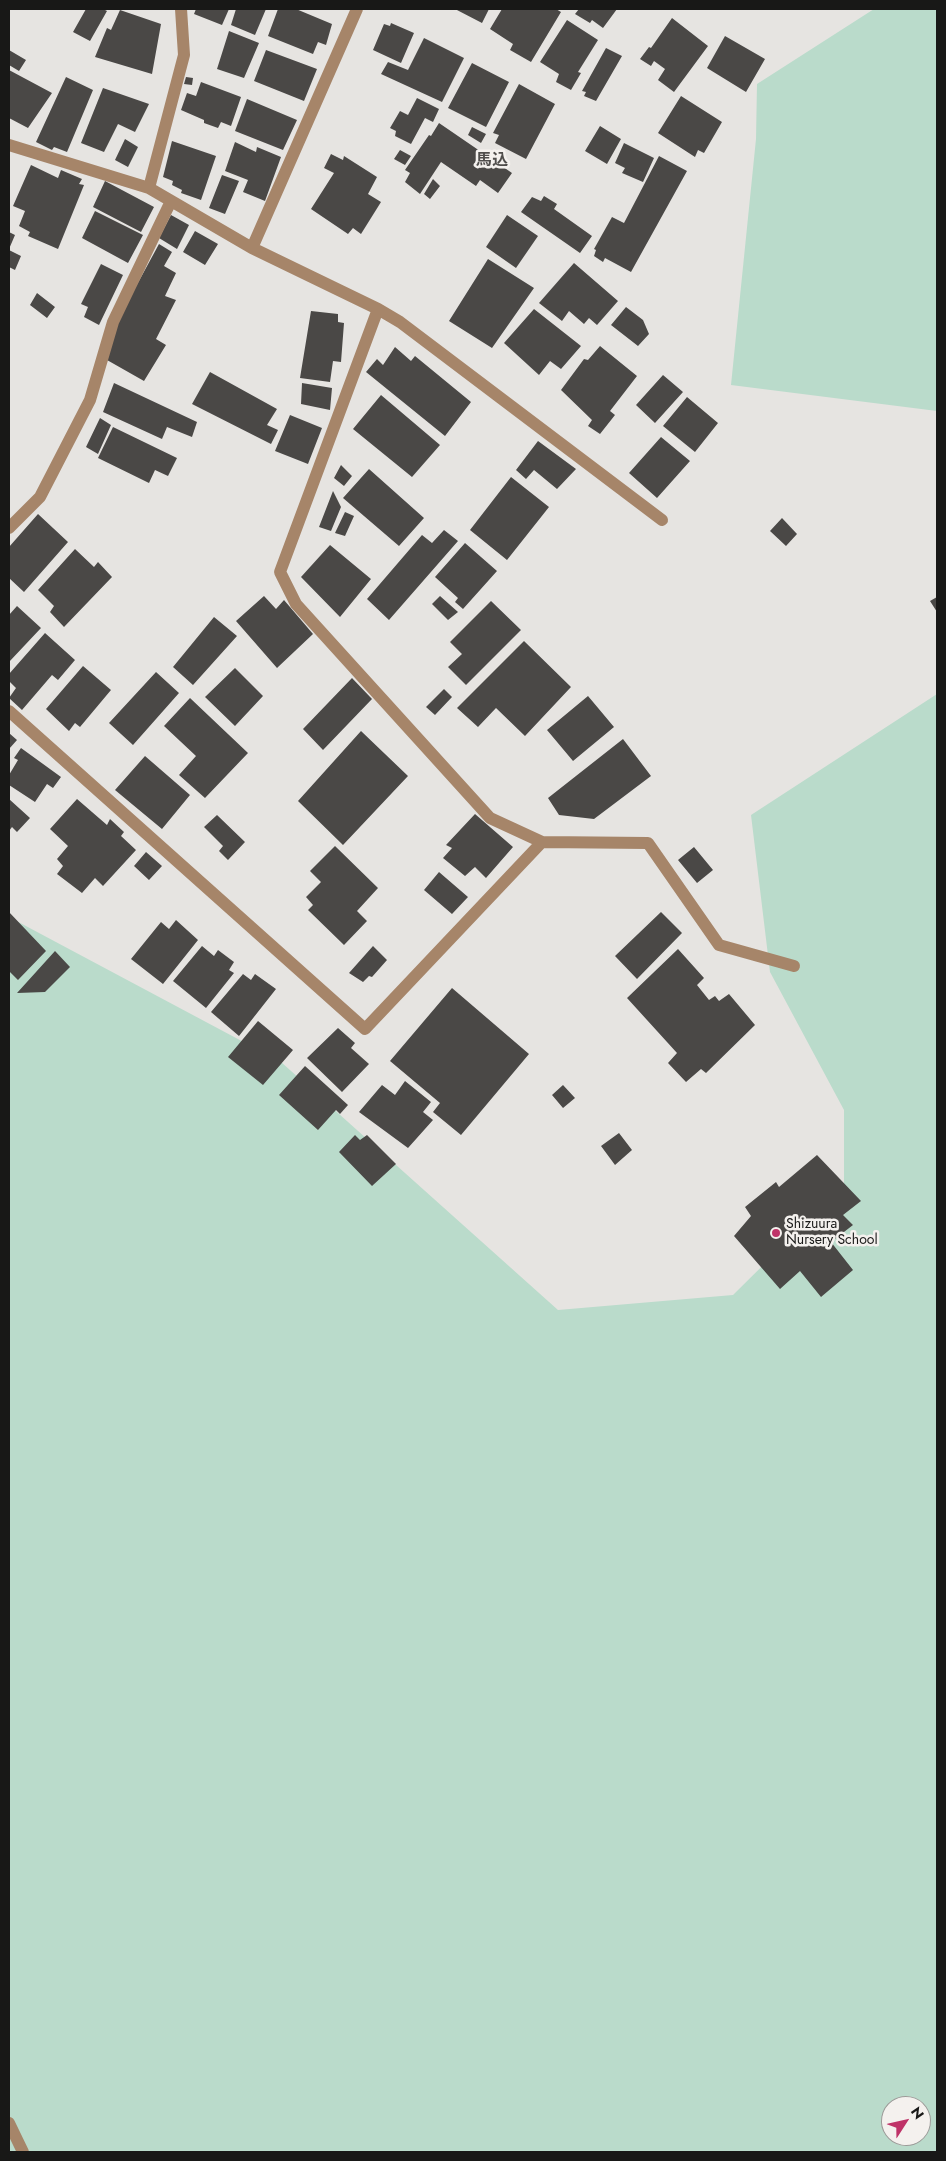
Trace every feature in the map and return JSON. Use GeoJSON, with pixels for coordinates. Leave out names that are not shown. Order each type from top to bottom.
{"type":"FeatureCollection","features":[{"type":"Feature","properties":{"kind":"street"},"geometry":{"type":"LineString","coordinates":[[150,188],[184,56],[181,9]]}},
{"type":"Feature","properties":{"kind":"street"},"geometry":{"type":"LineString","coordinates":[[252,248],[357,9]]}},
{"type":"Feature","properties":{"kind":"street"},"geometry":{"type":"LineString","coordinates":[[9,144],[11,147],[150,188],[252,248],[378,309],[400,322],[662,520]]}},
{"type":"Feature","properties":{"kind":"street"},"geometry":{"type":"LineString","coordinates":[[9,528],[40,496],[90,400],[113,322],[171,201]]}},
{"type":"Feature","properties":{"kind":"street"},"geometry":{"type":"LineString","coordinates":[[378,309],[280,572],[296,604],[490,818],[542,842],[648,843],[720,945],[794,966]]}},
{"type":"Feature","properties":{"kind":"street"},"geometry":{"type":"LineString","coordinates":[[9,711],[365,1029],[542,842]]}},
{"type":"Feature","properties":{"kind":"street"},"geometry":{"type":"LineString","coordinates":[[9,2122],[22,2152]]}},
{"type":"Feature","properties":{"kind":"green space"},"geometry":{"type":"Polygon","coordinates":[[[874,9],[937,9],[937,411],[731,385],[756,139],[757,84],[874,9]]]}},
{"type":"Feature","properties":{"kind":"green space"},"geometry":{"type":"Polygon","coordinates":[[[937,694],[937,2152],[9,2152],[9,917],[281,1062],[558,1310],[733,1295],[844,1185],[844,1110],[770,972],[751,815],[937,694]]]}},
{"type":"Feature","properties":{"kind":"building"},"geometry":{"type":"Polygon","coordinates":[[[86,9],[103,9],[107,11],[90,41],[73,32],[86,9]]]}},
{"type":"Feature","properties":{"kind":"building"},"geometry":{"type":"Polygon","coordinates":[[[196,9],[229,9],[222,25],[194,14],[196,9]]]}},
{"type":"Feature","properties":{"kind":"building"},"geometry":{"type":"Polygon","coordinates":[[[236,9],[266,9],[255,35],[231,25],[236,9]]]}},
{"type":"Feature","properties":{"kind":"building"},"geometry":{"type":"Polygon","coordinates":[[[278,9],[296,9],[332,24],[326,45],[318,42],[313,54],[268,36],[278,9]]]}},
{"type":"Feature","properties":{"kind":"building"},"geometry":{"type":"Polygon","coordinates":[[[455,9],[489,9],[482,23],[455,9]]]}},
{"type":"Feature","properties":{"kind":"building"},"geometry":{"type":"Polygon","coordinates":[[[502,9],[556,9],[561,12],[531,62],[510,50],[513,44],[490,29],[502,9]]]}},
{"type":"Feature","properties":{"kind":"building"},"geometry":{"type":"Polygon","coordinates":[[[579,9],[617,9],[603,28],[592,20],[590,23],[575,14],[579,9]]]}},
{"type":"Feature","properties":{"kind":"building"},"geometry":{"type":"Polygon","coordinates":[[[120,10],[161,24],[152,74],[95,57],[107,28],[111,30],[120,10]]]}},
{"type":"Feature","properties":{"kind":"building"},"geometry":{"type":"Polygon","coordinates":[[[672,18],[708,46],[674,92],[658,80],[665,69],[654,61],[651,66],[640,59],[649,47],[651,48],[672,18]]]}},
{"type":"Feature","properties":{"kind":"building"},"geometry":{"type":"Polygon","coordinates":[[[567,20],[598,40],[578,72],[581,73],[571,90],[556,82],[559,74],[540,62],[567,20]]]}},
{"type":"Feature","properties":{"kind":"building"},"geometry":{"type":"Polygon","coordinates":[[[391,23],[414,33],[401,63],[373,50],[384,24],[390,26],[391,23]]]}},
{"type":"Feature","properties":{"kind":"building"},"geometry":{"type":"Polygon","coordinates":[[[229,31],[259,43],[244,78],[217,69],[229,31]]]}},
{"type":"Feature","properties":{"kind":"building"},"geometry":{"type":"Polygon","coordinates":[[[725,36],[765,59],[746,92],[707,68],[725,36]]]}},
{"type":"Feature","properties":{"kind":"building"},"geometry":{"type":"Polygon","coordinates":[[[424,38],[464,58],[442,102],[381,74],[388,62],[408,70],[424,38]]]}},
{"type":"Feature","properties":{"kind":"building"},"geometry":{"type":"Polygon","coordinates":[[[606,48],[622,56],[596,101],[584,96],[586,92],[582,91],[606,48]]]}},
{"type":"Feature","properties":{"kind":"building"},"geometry":{"type":"Polygon","coordinates":[[[9,50],[26,60],[19,71],[9,65],[9,50]]]}},
{"type":"Feature","properties":{"kind":"building"},"geometry":{"type":"Polygon","coordinates":[[[266,50],[317,69],[304,101],[254,81],[266,50]]]}},
{"type":"Feature","properties":{"kind":"building"},"geometry":{"type":"Polygon","coordinates":[[[472,63],[509,82],[486,127],[448,108],[472,63]]]}},
{"type":"Feature","properties":{"kind":"building"},"geometry":{"type":"Polygon","coordinates":[[[9,70],[52,93],[28,128],[9,118],[9,70]]]}},
{"type":"Feature","properties":{"kind":"building"},"geometry":{"type":"Polygon","coordinates":[[[66,77],[93,90],[67,152],[54,147],[52,150],[36,142],[66,77]]]}},
{"type":"Feature","properties":{"kind":"building"},"geometry":{"type":"Polygon","coordinates":[[[186,77],[193,78],[192,85],[184,84],[186,77]]]}},
{"type":"Feature","properties":{"kind":"building"},"geometry":{"type":"Polygon","coordinates":[[[201,82],[241,97],[231,126],[221,122],[218,128],[204,123],[204,120],[181,110],[187,93],[196,96],[201,82]]]}},
{"type":"Feature","properties":{"kind":"building"},"geometry":{"type":"Polygon","coordinates":[[[519,84],[555,104],[526,159],[495,143],[499,135],[493,133],[519,84]]]}},
{"type":"Feature","properties":{"kind":"building"},"geometry":{"type":"Polygon","coordinates":[[[103,88],[149,104],[135,132],[118,124],[104,152],[81,143],[103,88]]]}},
{"type":"Feature","properties":{"kind":"building"},"geometry":{"type":"Polygon","coordinates":[[[681,96],[722,122],[704,153],[698,150],[695,157],[658,133],[681,96]]]}},
{"type":"Feature","properties":{"kind":"building"},"geometry":{"type":"Polygon","coordinates":[[[417,98],[439,109],[433,122],[425,118],[411,144],[395,136],[396,131],[390,128],[400,111],[408,115],[417,98]]]}},
{"type":"Feature","properties":{"kind":"building"},"geometry":{"type":"Polygon","coordinates":[[[247,99],[297,120],[283,150],[235,131],[247,99]]]}},
{"type":"Feature","properties":{"kind":"building"},"geometry":{"type":"Polygon","coordinates":[[[439,123],[512,173],[498,193],[480,180],[476,186],[441,162],[420,194],[405,182],[410,173],[405,170],[439,123]]]}},
{"type":"Feature","properties":{"kind":"building"},"geometry":{"type":"Polygon","coordinates":[[[600,126],[621,139],[607,164],[585,151],[600,126]]]}},
{"type":"Feature","properties":{"kind":"building"},"geometry":{"type":"Polygon","coordinates":[[[472,127],[486,134],[481,143],[468,135],[472,127]]]}},
{"type":"Feature","properties":{"kind":"building"},"geometry":{"type":"Polygon","coordinates":[[[125,139],[138,147],[128,167],[115,160],[125,139]]]}},
{"type":"Feature","properties":{"kind":"building"},"geometry":{"type":"Polygon","coordinates":[[[172,141],[216,156],[201,200],[181,193],[182,190],[172,185],[173,181],[163,177],[172,141]]]}},
{"type":"Feature","properties":{"kind":"building"},"geometry":{"type":"Polygon","coordinates":[[[235,142],[256,152],[257,147],[281,157],[265,201],[243,192],[248,180],[225,171],[235,142]]]}},
{"type":"Feature","properties":{"kind":"building"},"geometry":{"type":"Polygon","coordinates":[[[624,143],[654,158],[643,182],[622,173],[625,168],[615,163],[624,143]]]}},
{"type":"Feature","properties":{"kind":"building"},"geometry":{"type":"Polygon","coordinates":[[[400,150],[411,156],[405,165],[394,159],[400,150]]]}},
{"type":"Feature","properties":{"kind":"building"},"geometry":{"type":"Polygon","coordinates":[[[331,154],[343,160],[344,156],[377,177],[368,194],[381,202],[361,234],[353,228],[348,234],[311,209],[334,173],[324,168],[331,154]]]}},
{"type":"Feature","properties":{"kind":"building"},"geometry":{"type":"Polygon","coordinates":[[[659,156],[687,171],[631,272],[605,258],[603,262],[594,256],[596,250],[594,249],[612,217],[624,223],[659,156]]]}},
{"type":"Feature","properties":{"kind":"building"},"geometry":{"type":"Polygon","coordinates":[[[31,165],[58,178],[61,170],[82,179],[79,184],[84,185],[58,249],[28,236],[30,232],[19,226],[25,211],[13,206],[31,165]]]}},
{"type":"Feature","properties":{"kind":"building"},"geometry":{"type":"Polygon","coordinates":[[[222,175],[239,181],[225,214],[209,208],[222,175]]]}},
{"type":"Feature","properties":{"kind":"building"},"geometry":{"type":"Polygon","coordinates":[[[433,179],[440,186],[430,199],[424,194],[433,179]]]}},
{"type":"Feature","properties":{"kind":"building"},"geometry":{"type":"Polygon","coordinates":[[[105,181],[154,207],[141,232],[93,207],[105,181]]]}},
{"type":"Feature","properties":{"kind":"building"},"geometry":{"type":"Polygon","coordinates":[[[544,196],[557,204],[554,209],[592,236],[580,253],[521,212],[532,197],[541,201],[544,196]]]}},
{"type":"Feature","properties":{"kind":"building"},"geometry":{"type":"Polygon","coordinates":[[[95,211],[143,235],[128,263],[82,238],[95,211]]]}},
{"type":"Feature","properties":{"kind":"building"},"geometry":{"type":"Polygon","coordinates":[[[171,215],[189,225],[177,249],[159,238],[171,215]]]}},
{"type":"Feature","properties":{"kind":"building"},"geometry":{"type":"Polygon","coordinates":[[[507,215],[538,236],[516,268],[486,247],[507,215]]]}},
{"type":"Feature","properties":{"kind":"building"},"geometry":{"type":"Polygon","coordinates":[[[195,231],[218,244],[205,265],[183,252],[195,231]]]}},
{"type":"Feature","properties":{"kind":"building"},"geometry":{"type":"Polygon","coordinates":[[[9,232],[15,235],[9,249],[9,232]]]}},
{"type":"Feature","properties":{"kind":"building"},"geometry":{"type":"Polygon","coordinates":[[[159,244],[172,252],[164,266],[176,273],[165,296],[176,300],[156,339],[166,345],[144,381],[107,360],[115,325],[159,244]]]}},
{"type":"Feature","properties":{"kind":"building"},"geometry":{"type":"Polygon","coordinates":[[[9,250],[21,256],[15,270],[9,267],[9,250]]]}},
{"type":"Feature","properties":{"kind":"building"},"geometry":{"type":"Polygon","coordinates":[[[488,259],[534,288],[492,348],[449,321],[488,259]]]}},
{"type":"Feature","properties":{"kind":"building"},"geometry":{"type":"Polygon","coordinates":[[[574,263],[618,301],[597,325],[589,318],[584,324],[569,311],[562,321],[539,303],[574,263]]]}},
{"type":"Feature","properties":{"kind":"building"},"geometry":{"type":"Polygon","coordinates":[[[101,264],[123,275],[99,325],[84,317],[88,307],[81,304],[101,264]]]}},
{"type":"Feature","properties":{"kind":"building"},"geometry":{"type":"Polygon","coordinates":[[[37,293],[55,307],[47,318],[30,305],[37,293]]]}},
{"type":"Feature","properties":{"kind":"building"},"geometry":{"type":"Polygon","coordinates":[[[626,307],[643,320],[649,334],[638,346],[611,325],[626,307]]]}},
{"type":"Feature","properties":{"kind":"building"},"geometry":{"type":"Polygon","coordinates":[[[534,309],[581,346],[561,369],[550,361],[539,375],[504,343],[534,309]]]}},
{"type":"Feature","properties":{"kind":"building"},"geometry":{"type":"Polygon","coordinates":[[[311,311],[338,314],[338,322],[344,323],[341,362],[333,361],[330,382],[300,378],[311,311]]]}},
{"type":"Feature","properties":{"kind":"building"},"geometry":{"type":"Polygon","coordinates":[[[600,346],[637,376],[610,411],[615,415],[600,434],[588,426],[592,420],[561,390],[584,359],[588,360],[600,346]]]}},
{"type":"Feature","properties":{"kind":"building"},"geometry":{"type":"Polygon","coordinates":[[[395,347],[411,361],[415,356],[471,402],[445,436],[366,372],[377,359],[383,365],[395,347]]]}},
{"type":"Feature","properties":{"kind":"building"},"geometry":{"type":"Polygon","coordinates":[[[210,372],[277,409],[267,425],[278,430],[271,444],[192,404],[210,372]]]}},
{"type":"Feature","properties":{"kind":"building"},"geometry":{"type":"Polygon","coordinates":[[[663,375],[683,392],[655,423],[636,405],[663,375]]]}},
{"type":"Feature","properties":{"kind":"building"},"geometry":{"type":"Polygon","coordinates":[[[114,383],[197,422],[192,437],[167,427],[162,439],[103,412],[114,383]]]}},
{"type":"Feature","properties":{"kind":"building"},"geometry":{"type":"Polygon","coordinates":[[[302,383],[332,388],[330,410],[301,404],[302,383]]]}},
{"type":"Feature","properties":{"kind":"building"},"geometry":{"type":"Polygon","coordinates":[[[381,395],[440,445],[412,477],[353,429],[381,395]]]}},
{"type":"Feature","properties":{"kind":"building"},"geometry":{"type":"Polygon","coordinates":[[[687,397],[718,423],[695,452],[663,426],[687,397]]]}},
{"type":"Feature","properties":{"kind":"building"},"geometry":{"type":"Polygon","coordinates":[[[290,415],[322,428],[308,464],[275,451],[290,415]]]}},
{"type":"Feature","properties":{"kind":"building"},"geometry":{"type":"Polygon","coordinates":[[[100,418],[111,425],[98,454],[86,447],[100,418]]]}},
{"type":"Feature","properties":{"kind":"building"},"geometry":{"type":"Polygon","coordinates":[[[113,427],[177,458],[168,476],[155,470],[149,483],[98,458],[113,427]]]}},
{"type":"Feature","properties":{"kind":"building"},"geometry":{"type":"Polygon","coordinates":[[[661,437],[690,461],[657,498],[629,473],[661,437]]]}},
{"type":"Feature","properties":{"kind":"building"},"geometry":{"type":"Polygon","coordinates":[[[538,441],[576,469],[557,489],[534,470],[526,479],[516,470],[538,441]]]}},
{"type":"Feature","properties":{"kind":"building"},"geometry":{"type":"Polygon","coordinates":[[[341,465],[352,476],[344,486],[334,478],[341,465]]]}},
{"type":"Feature","properties":{"kind":"building"},"geometry":{"type":"Polygon","coordinates":[[[369,469],[424,518],[399,546],[343,498],[369,469]]]}},
{"type":"Feature","properties":{"kind":"building"},"geometry":{"type":"Polygon","coordinates":[[[511,477],[549,507],[507,560],[470,530],[511,477]]]}},
{"type":"Feature","properties":{"kind":"building"},"geometry":{"type":"Polygon","coordinates":[[[333,491],[341,507],[331,531],[319,527],[333,491]]]}},
{"type":"Feature","properties":{"kind":"building"},"geometry":{"type":"Polygon","coordinates":[[[345,512],[354,516],[345,536],[335,533],[345,512]]]}},
{"type":"Feature","properties":{"kind":"building"},"geometry":{"type":"Polygon","coordinates":[[[38,514],[68,542],[24,592],[9,578],[9,547],[38,514]]]}},
{"type":"Feature","properties":{"kind":"building"},"geometry":{"type":"Polygon","coordinates":[[[782,518],[797,534],[786,546],[770,531],[782,518]]]}},
{"type":"Feature","properties":{"kind":"building"},"geometry":{"type":"Polygon","coordinates":[[[444,530],[458,541],[389,620],[367,599],[422,535],[432,543],[444,530]]]}},
{"type":"Feature","properties":{"kind":"building"},"geometry":{"type":"Polygon","coordinates":[[[465,543],[497,571],[463,609],[455,602],[458,598],[435,577],[465,543]]]}},
{"type":"Feature","properties":{"kind":"building"},"geometry":{"type":"Polygon","coordinates":[[[330,545],[371,579],[340,617],[301,577],[330,545]]]}},
{"type":"Feature","properties":{"kind":"building"},"geometry":{"type":"Polygon","coordinates":[[[75,549],[94,567],[98,562],[112,577],[64,627],[50,612],[54,606],[38,590],[75,549]]]}},
{"type":"Feature","properties":{"kind":"building"},"geometry":{"type":"Polygon","coordinates":[[[264,596],[276,609],[284,600],[313,634],[277,668],[236,621],[264,596]]]}},
{"type":"Feature","properties":{"kind":"building"},"geometry":{"type":"Polygon","coordinates":[[[440,596],[458,612],[448,620],[432,604],[440,596]]]}},
{"type":"Feature","properties":{"kind":"building"},"geometry":{"type":"Polygon","coordinates":[[[937,597],[937,612],[930,601],[937,597]]]}},
{"type":"Feature","properties":{"kind":"building"},"geometry":{"type":"Polygon","coordinates":[[[491,601],[521,630],[466,685],[448,667],[462,654],[450,642],[491,601]]]}},
{"type":"Feature","properties":{"kind":"building"},"geometry":{"type":"Polygon","coordinates":[[[17,606],[41,628],[9,662],[9,615],[17,606]]]}},
{"type":"Feature","properties":{"kind":"building"},"geometry":{"type":"Polygon","coordinates":[[[214,617],[237,636],[193,685],[173,667],[214,617]]]}},
{"type":"Feature","properties":{"kind":"building"},"geometry":{"type":"Polygon","coordinates":[[[45,633],[75,660],[58,680],[52,675],[22,710],[9,698],[16,688],[9,681],[9,674],[45,633]]]}},
{"type":"Feature","properties":{"kind":"building"},"geometry":{"type":"Polygon","coordinates":[[[524,641],[571,687],[525,736],[496,708],[478,727],[457,708],[524,641]]]}},
{"type":"Feature","properties":{"kind":"building"},"geometry":{"type":"Polygon","coordinates":[[[83,666],[111,690],[80,727],[75,723],[69,731],[46,709],[83,666]]]}},
{"type":"Feature","properties":{"kind":"building"},"geometry":{"type":"Polygon","coordinates":[[[235,668],[263,696],[235,726],[205,697],[235,668]]]}},
{"type":"Feature","properties":{"kind":"building"},"geometry":{"type":"Polygon","coordinates":[[[156,672],[179,693],[133,745],[109,723],[156,672]]]}},
{"type":"Feature","properties":{"kind":"building"},"geometry":{"type":"Polygon","coordinates":[[[352,678],[372,699],[323,750],[303,729],[352,678]]]}},
{"type":"Feature","properties":{"kind":"building"},"geometry":{"type":"Polygon","coordinates":[[[444,689],[452,697],[435,715],[426,707],[444,689]]]}},
{"type":"Feature","properties":{"kind":"building"},"geometry":{"type":"Polygon","coordinates":[[[588,696],[614,727],[573,761],[547,730],[588,696]]]}},
{"type":"Feature","properties":{"kind":"building"},"geometry":{"type":"Polygon","coordinates":[[[190,698],[248,753],[205,798],[179,775],[196,756],[164,726],[190,698]]]}},
{"type":"Feature","properties":{"kind":"building"},"geometry":{"type":"Polygon","coordinates":[[[361,731],[408,776],[343,845],[298,801],[361,731]]]}},
{"type":"Feature","properties":{"kind":"building"},"geometry":{"type":"Polygon","coordinates":[[[9,733],[17,740],[9,749],[9,733]]]}},
{"type":"Feature","properties":{"kind":"building"},"geometry":{"type":"Polygon","coordinates":[[[623,739],[651,776],[594,819],[559,815],[548,798],[623,739]]]}},
{"type":"Feature","properties":{"kind":"building"},"geometry":{"type":"Polygon","coordinates":[[[21,748],[61,777],[53,788],[47,784],[35,802],[9,785],[9,775],[18,760],[14,758],[21,748]]]}},
{"type":"Feature","properties":{"kind":"building"},"geometry":{"type":"Polygon","coordinates":[[[145,756],[190,795],[162,829],[115,790],[145,756]]]}},
{"type":"Feature","properties":{"kind":"building"},"geometry":{"type":"Polygon","coordinates":[[[9,799],[30,818],[17,832],[12,827],[9,831],[9,799]]]}},
{"type":"Feature","properties":{"kind":"building"},"geometry":{"type":"Polygon","coordinates":[[[77,799],[107,825],[110,819],[124,832],[121,836],[136,850],[103,886],[95,878],[82,893],[57,874],[63,866],[57,859],[68,846],[50,829],[77,799]]]}},
{"type":"Feature","properties":{"kind":"building"},"geometry":{"type":"Polygon","coordinates":[[[475,814],[513,847],[486,878],[475,867],[465,876],[443,858],[452,848],[446,845],[475,814]]]}},
{"type":"Feature","properties":{"kind":"building"},"geometry":{"type":"Polygon","coordinates":[[[217,815],[245,842],[228,860],[219,851],[223,846],[204,827],[217,815]]]}},
{"type":"Feature","properties":{"kind":"building"},"geometry":{"type":"Polygon","coordinates":[[[335,846],[378,888],[357,911],[367,921],[344,945],[308,910],[313,905],[306,897],[321,882],[310,871],[335,846]]]}},
{"type":"Feature","properties":{"kind":"building"},"geometry":{"type":"Polygon","coordinates":[[[694,847],[713,870],[697,883],[678,860],[694,847]]]}},
{"type":"Feature","properties":{"kind":"building"},"geometry":{"type":"Polygon","coordinates":[[[146,852],[162,866],[149,880],[134,866],[146,852]]]}},
{"type":"Feature","properties":{"kind":"building"},"geometry":{"type":"Polygon","coordinates":[[[439,872],[468,897],[452,914],[424,890],[439,872]]]}},
{"type":"Feature","properties":{"kind":"building"},"geometry":{"type":"Polygon","coordinates":[[[9,912],[46,951],[18,980],[9,971],[9,912]]]}},
{"type":"Feature","properties":{"kind":"building"},"geometry":{"type":"Polygon","coordinates":[[[661,912],[682,933],[637,979],[615,956],[661,912]]]}},
{"type":"Feature","properties":{"kind":"building"},"geometry":{"type":"Polygon","coordinates":[[[176,920],[198,940],[163,984],[131,959],[161,922],[169,929],[176,920]]]}},
{"type":"Feature","properties":{"kind":"building"},"geometry":{"type":"Polygon","coordinates":[[[202,946],[214,956],[218,950],[234,962],[229,970],[234,973],[206,1008],[173,981],[202,946]]]}},
{"type":"Feature","properties":{"kind":"building"},"geometry":{"type":"Polygon","coordinates":[[[373,946],[387,960],[372,977],[369,976],[363,982],[349,973],[373,946]]]}},
{"type":"Feature","properties":{"kind":"building"},"geometry":{"type":"Polygon","coordinates":[[[678,949],[704,978],[697,985],[709,1000],[715,996],[719,1001],[729,994],[755,1025],[706,1073],[701,1069],[686,1082],[668,1063],[677,1053],[627,998],[678,949]]]}},
{"type":"Feature","properties":{"kind":"building"},"geometry":{"type":"Polygon","coordinates":[[[55,951],[70,967],[45,992],[17,993],[55,951]]]}},
{"type":"Feature","properties":{"kind":"building"},"geometry":{"type":"Polygon","coordinates":[[[243,974],[251,980],[255,974],[276,989],[239,1036],[211,1012],[243,974]]]}},
{"type":"Feature","properties":{"kind":"building"},"geometry":{"type":"Polygon","coordinates":[[[452,988],[529,1054],[461,1135],[433,1112],[440,1103],[390,1061],[452,988]]]}},
{"type":"Feature","properties":{"kind":"building"},"geometry":{"type":"Polygon","coordinates":[[[258,1021],[293,1050],[263,1085],[228,1057],[258,1021]]]}},
{"type":"Feature","properties":{"kind":"building"},"geometry":{"type":"Polygon","coordinates":[[[338,1028],[355,1043],[351,1048],[369,1064],[342,1092],[307,1058],[338,1028]]]}},
{"type":"Feature","properties":{"kind":"building"},"geometry":{"type":"Polygon","coordinates":[[[305,1066],[348,1105],[340,1114],[336,1110],[318,1130],[279,1095],[305,1066]]]}},
{"type":"Feature","properties":{"kind":"building"},"geometry":{"type":"Polygon","coordinates":[[[405,1081],[431,1102],[423,1112],[433,1120],[408,1148],[359,1112],[382,1085],[395,1095],[405,1081]]]}},
{"type":"Feature","properties":{"kind":"building"},"geometry":{"type":"Polygon","coordinates":[[[563,1085],[575,1098],[563,1108],[552,1095],[563,1085]]]}},
{"type":"Feature","properties":{"kind":"building"},"geometry":{"type":"Polygon","coordinates":[[[619,1133],[632,1150],[615,1165],[601,1146],[619,1133]]]}},
{"type":"Feature","properties":{"kind":"building"},"geometry":{"type":"Polygon","coordinates":[[[355,1135],[360,1140],[367,1135],[396,1164],[372,1186],[339,1152],[355,1135]]]}},
{"type":"Feature","properties":{"kind":"building"},"geometry":{"type":"Polygon","coordinates":[[[817,1155],[861,1201],[843,1215],[853,1225],[831,1242],[853,1270],[821,1297],[800,1271],[780,1289],[734,1236],[751,1216],[745,1207],[776,1182],[779,1187],[817,1155]]]}},
{"type":"Feature","properties":{"kind":"place","name":"Shizuura Nursery School"},"geometry":{"type":"Point","coordinates":[776,1233]}},
{"type":"Feature","properties":{"kind":"district","name":"馬込"},"geometry":{"type":"Point","coordinates":[492,161]}}]}
